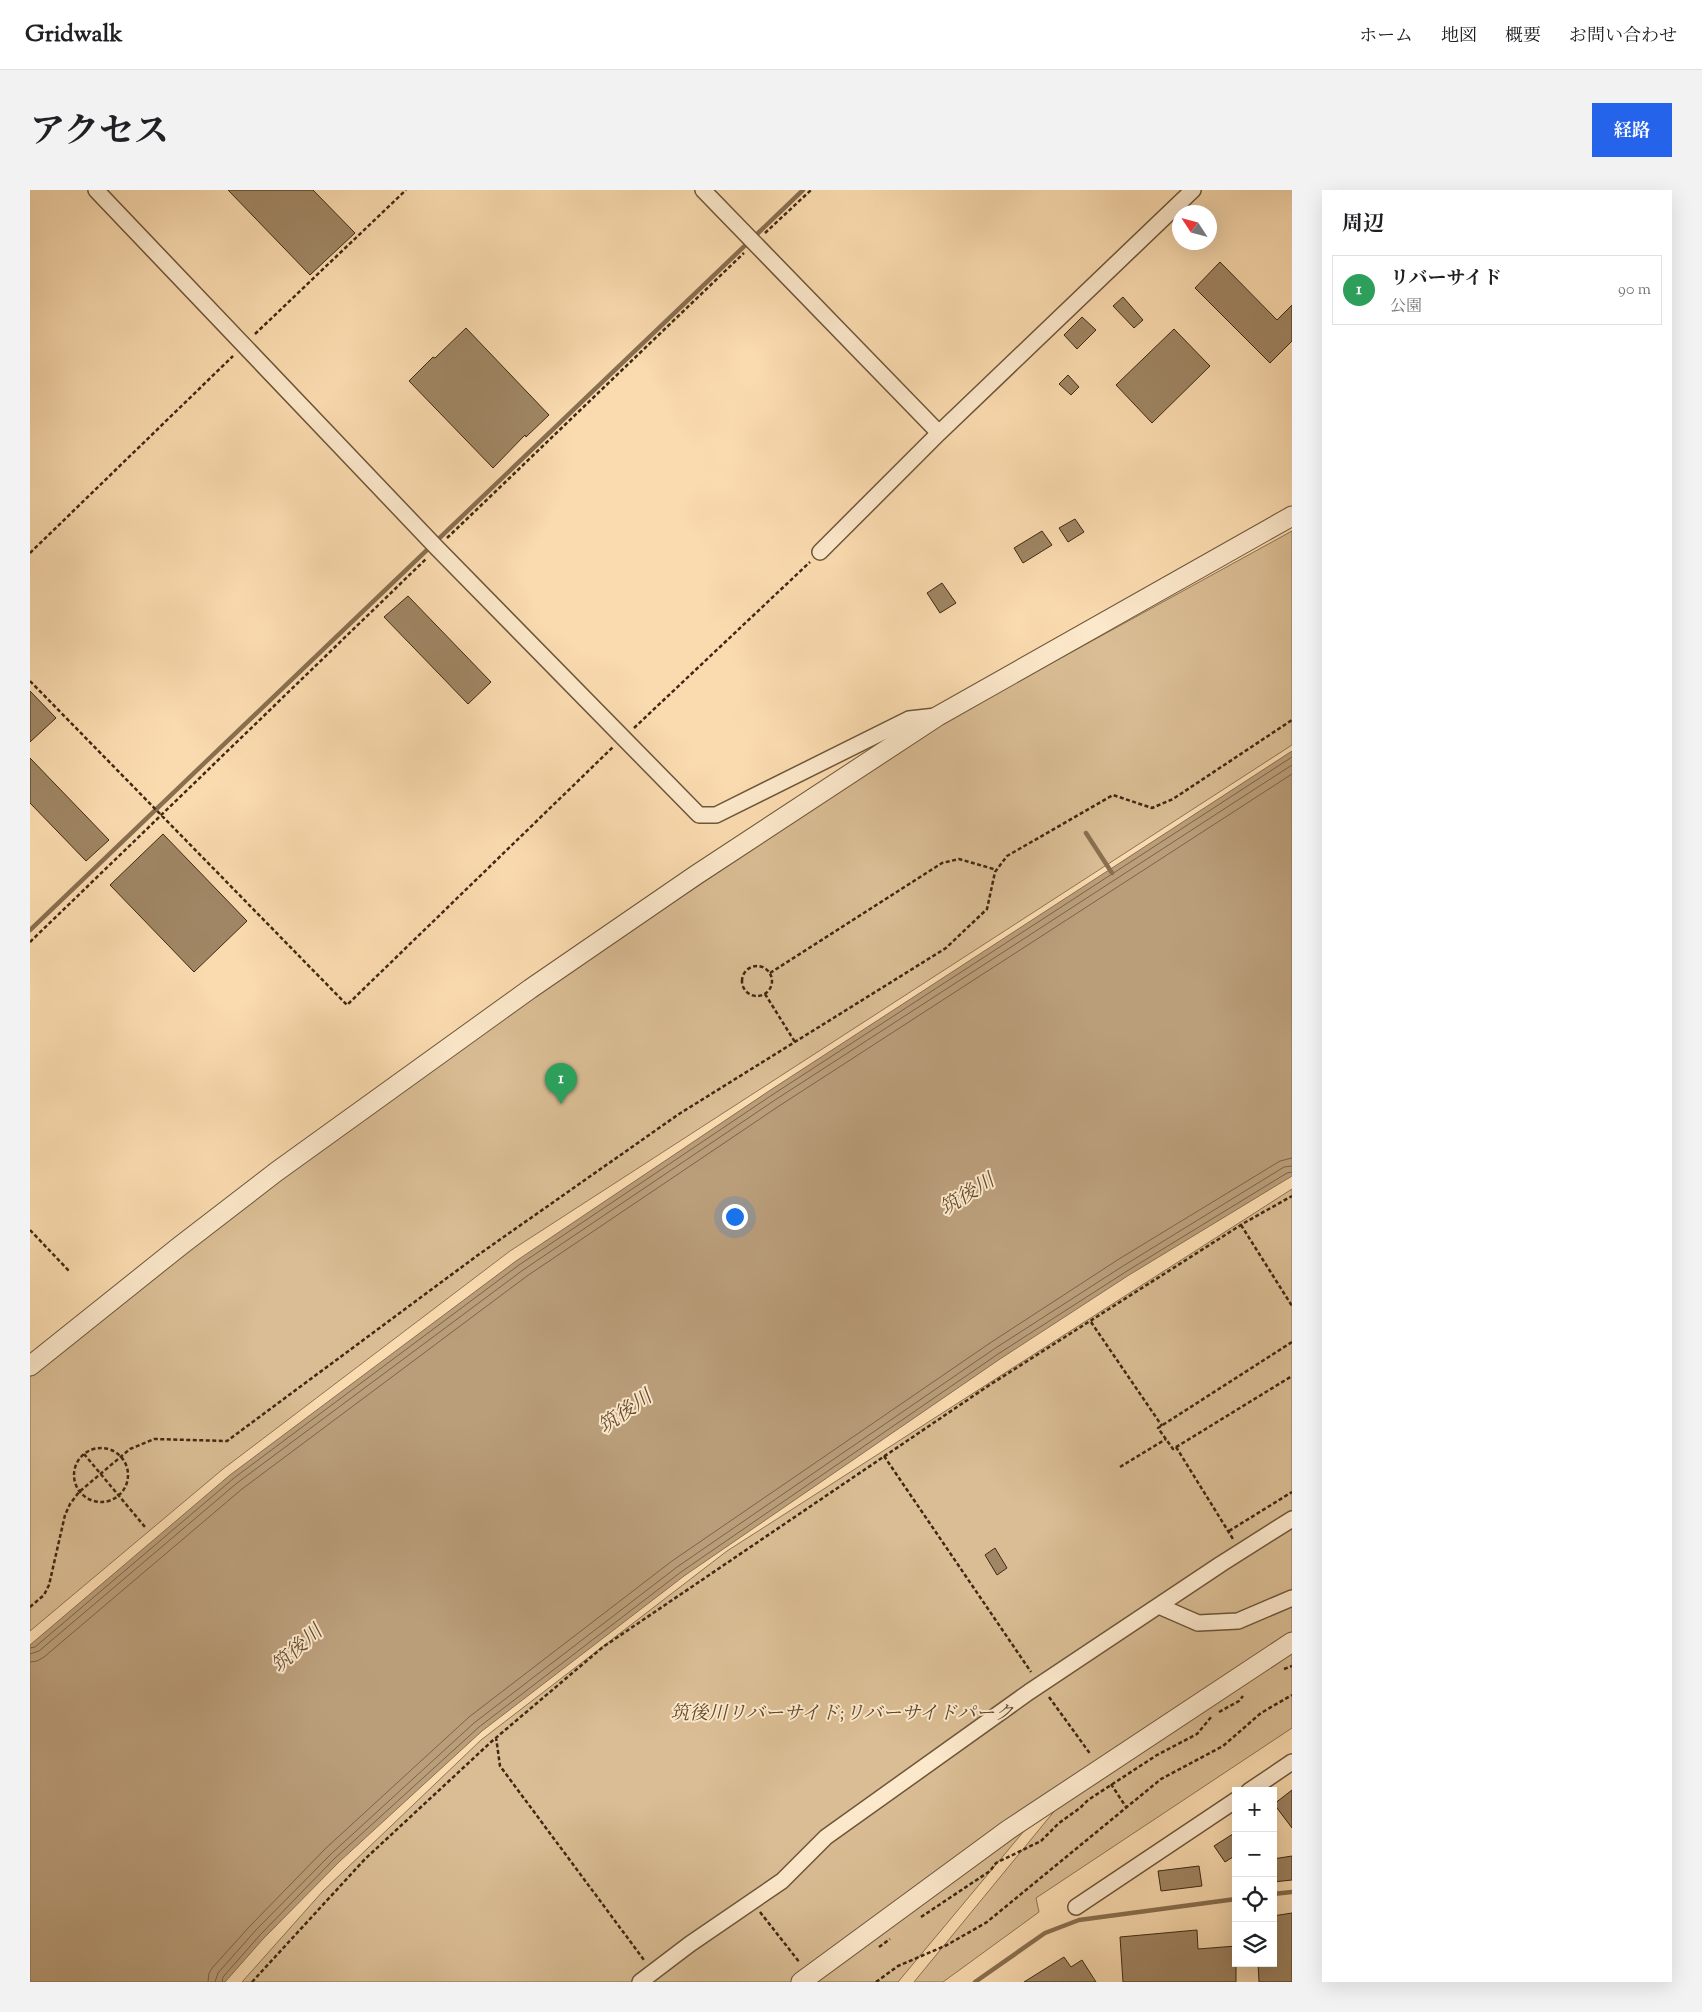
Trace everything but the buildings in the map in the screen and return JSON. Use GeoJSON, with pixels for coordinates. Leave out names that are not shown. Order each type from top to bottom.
{"type":"FeatureCollection","features":[{"type":"Feature","properties":{"kind":"street"},"geometry":{"type":"LineString","coordinates":[[96,190],[437,548],[699,815],[716,815],[909,719],[938,716]]}},
{"type":"Feature","properties":{"kind":"street"},"geometry":{"type":"LineString","coordinates":[[703,190],[939,433]]}},
{"type":"Feature","properties":{"kind":"street"},"geometry":{"type":"LineString","coordinates":[[820,552],[939,433],[1193,190]]}},
{"type":"Feature","properties":{"kind":"street"},"geometry":{"type":"LineString","coordinates":[[30,1366],[276,1172],[530,989],[696,875],[938,716],[1292,516]]}},
{"type":"Feature","properties":{"kind":"street"},"geometry":{"type":"LineString","coordinates":[[642,1980],[782,1881],[826,1837],[1040,1685],[1292,1519]]}},
{"type":"Feature","properties":{"kind":"street"},"geometry":{"type":"LineString","coordinates":[[1159,1606],[1198,1623],[1238,1621],[1292,1598]]}},
{"type":"Feature","properties":{"kind":"street"},"geometry":{"type":"LineString","coordinates":[[806,1979],[1008,1830],[1292,1642]]}},
{"type":"Feature","properties":{"kind":"street"},"geometry":{"type":"LineString","coordinates":[[1255,1787],[1292,1762]]}},
{"type":"Feature","properties":{"kind":"street"},"geometry":{"type":"LineString","coordinates":[[1076,1907],[1232,1803]]}},
{"type":"Feature","properties":{"kind":"path"},"geometry":{"type":"LineString","coordinates":[[30,554],[406,190]]}},
{"type":"Feature","properties":{"kind":"path"},"geometry":{"type":"LineString","coordinates":[[30,942],[437,548],[811,190]]}},
{"type":"Feature","properties":{"kind":"path"},"geometry":{"type":"LineString","coordinates":[[30,681],[347,1005],[623,738],[820,552]]}},
{"type":"Feature","properties":{"kind":"path"},"geometry":{"type":"LineString","coordinates":[[30,1608],[44,1595],[49,1585],[65,1516],[70,1504],[79,1492],[130,1449],[154,1439],[227,1441],[502,1238],[679,1114],[946,948],[987,909],[997,870],[1007,856],[1114,795],[1152,808],[1173,799],[1292,720]]}},
{"type":"Feature","properties":{"kind":"path"},"geometry":{"type":"LineString","coordinates":[[770,973],[942,863],[959,859],[997,870]]}},
{"type":"Feature","properties":{"kind":"path"},"geometry":{"type":"LineString","coordinates":[[756,966],[765,968],[770,973],[771,987],[765,994],[751,995],[744,988],[743,979],[747,971],[756,966]]}},
{"type":"Feature","properties":{"kind":"path"},"geometry":{"type":"LineString","coordinates":[[765,994],[795,1042]]}},
{"type":"Feature","properties":{"kind":"path"},"geometry":{"type":"LineString","coordinates":[[252,1982],[366,1859],[496,1737],[603,1647],[988,1386],[1241,1226],[1292,1196]]}},
{"type":"Feature","properties":{"kind":"path"},"geometry":{"type":"LineString","coordinates":[[1241,1226],[1292,1306]]}},
{"type":"Feature","properties":{"kind":"path"},"geometry":{"type":"LineString","coordinates":[[30,1230],[70,1272]]}},
{"type":"Feature","properties":{"kind":"path"},"geometry":{"type":"LineString","coordinates":[[1090,1321],[1162,1426]]}},
{"type":"Feature","properties":{"kind":"path"},"geometry":{"type":"LineString","coordinates":[[1292,1342],[1158,1428],[1173,1449],[1292,1376]]}},
{"type":"Feature","properties":{"kind":"path"},"geometry":{"type":"LineString","coordinates":[[1120,1467],[1166,1439]]}},
{"type":"Feature","properties":{"kind":"path"},"geometry":{"type":"LineString","coordinates":[[1176,1447],[1229,1531],[1240,1552]]}},
{"type":"Feature","properties":{"kind":"path"},"geometry":{"type":"LineString","coordinates":[[96,1448],[106,1448],[122,1457],[128,1473],[124,1490],[119,1495],[102,1502],[86,1498],[79,1492],[75,1484],[74,1474],[76,1465],[84,1454],[96,1448]]}},
{"type":"Feature","properties":{"kind":"path"},"geometry":{"type":"LineString","coordinates":[[84,1454],[145,1527]]}},
{"type":"Feature","properties":{"kind":"path"},"geometry":{"type":"LineString","coordinates":[[884,1456],[1040,1685],[1100,1768]]}},
{"type":"Feature","properties":{"kind":"path"},"geometry":{"type":"LineString","coordinates":[[1229,1531],[1292,1492]]}},
{"type":"Feature","properties":{"kind":"path"},"geometry":{"type":"LineString","coordinates":[[1283,1670],[1292,1666]]}},
{"type":"Feature","properties":{"kind":"path"},"geometry":{"type":"LineString","coordinates":[[915,1920],[990,1871],[996,1863],[1041,1841],[1059,1823],[1088,1800],[1157,1755],[1197,1734],[1212,1716],[1239,1701],[1247,1691]]}},
{"type":"Feature","properties":{"kind":"path"},"geometry":{"type":"LineString","coordinates":[[876,1982],[898,1966],[948,1945],[987,1922],[1126,1807],[1162,1780],[1222,1746],[1260,1713],[1292,1695]]}},
{"type":"Feature","properties":{"kind":"path"},"geometry":{"type":"LineString","coordinates":[[496,1737],[500,1766],[644,1959],[642,1980]]}},
{"type":"Feature","properties":{"kind":"path"},"geometry":{"type":"LineString","coordinates":[[1112,1785],[1126,1807]]}},
{"type":"Feature","properties":{"kind":"path"},"geometry":{"type":"LineString","coordinates":[[752,1902],[806,1979]]}},
{"type":"Feature","properties":{"kind":"path"},"geometry":{"type":"LineString","coordinates":[[878,1948],[896,1934]]}},
{"type":"Feature","properties":{"kind":"green space"},"geometry":{"type":"Polygon","coordinates":[[[1292,531],[1292,745],[510,1251],[223,1469],[30,1631],[30,1377],[214,1226],[554,982],[941,724],[1292,531]]]}},
{"type":"Feature","properties":{"kind":"green space","name":"筑後川リバーサイド;リバーサイドパーク"},"geometry":{"type":"Polygon","coordinates":[[[1292,1189],[1292,1643],[803,1982],[242,1982],[323,1891],[481,1740],[727,1551],[1292,1189]]]}},
{"type":"Feature","properties":{"kind":"green space"},"geometry":{"type":"Polygon","coordinates":[[[1292,1652],[1292,1728],[1036,1898],[1039,1912],[943,1982],[914,1982],[1056,1809],[1292,1652]]]}},
{"type":"Feature","properties":{"kind":"green space"},"geometry":{"type":"Polygon","coordinates":[[[1024,1831],[898,1982],[813,1982],[1024,1831]]]}},
{"type":"Feature","properties":{"kind":"water","name":"筑後川"},"geometry":{"type":"Polygon","coordinates":[[[1292,751],[1292,1176],[1129,1275],[1000,1359],[684,1576],[482,1731],[339,1862],[263,1939],[225,1982],[30,1982],[30,1645],[230,1475],[516,1261],[769,1091],[1292,751]]]}},
{"type":"Feature","properties":{"kind":"waterway"},"geometry":{"type":"LineString","coordinates":[[30,930],[803,190]]}},
{"type":"Feature","properties":{"kind":"waterway"},"geometry":{"type":"LineString","coordinates":[[1086,833],[1112,873]]}},
{"type":"Feature","properties":{"kind":"waterway"},"geometry":{"type":"LineString","coordinates":[[1277,1894],[1292,1892]]}},
{"type":"Feature","properties":{"kind":"waterway"},"geometry":{"type":"LineString","coordinates":[[975,1982],[1045,1933],[1079,1920],[1232,1900]]}},
{"type":"Feature","properties":{"kind":"place","name":"リバーサイド"},"geometry":{"type":"Point","coordinates":[561,1104]}}]}
